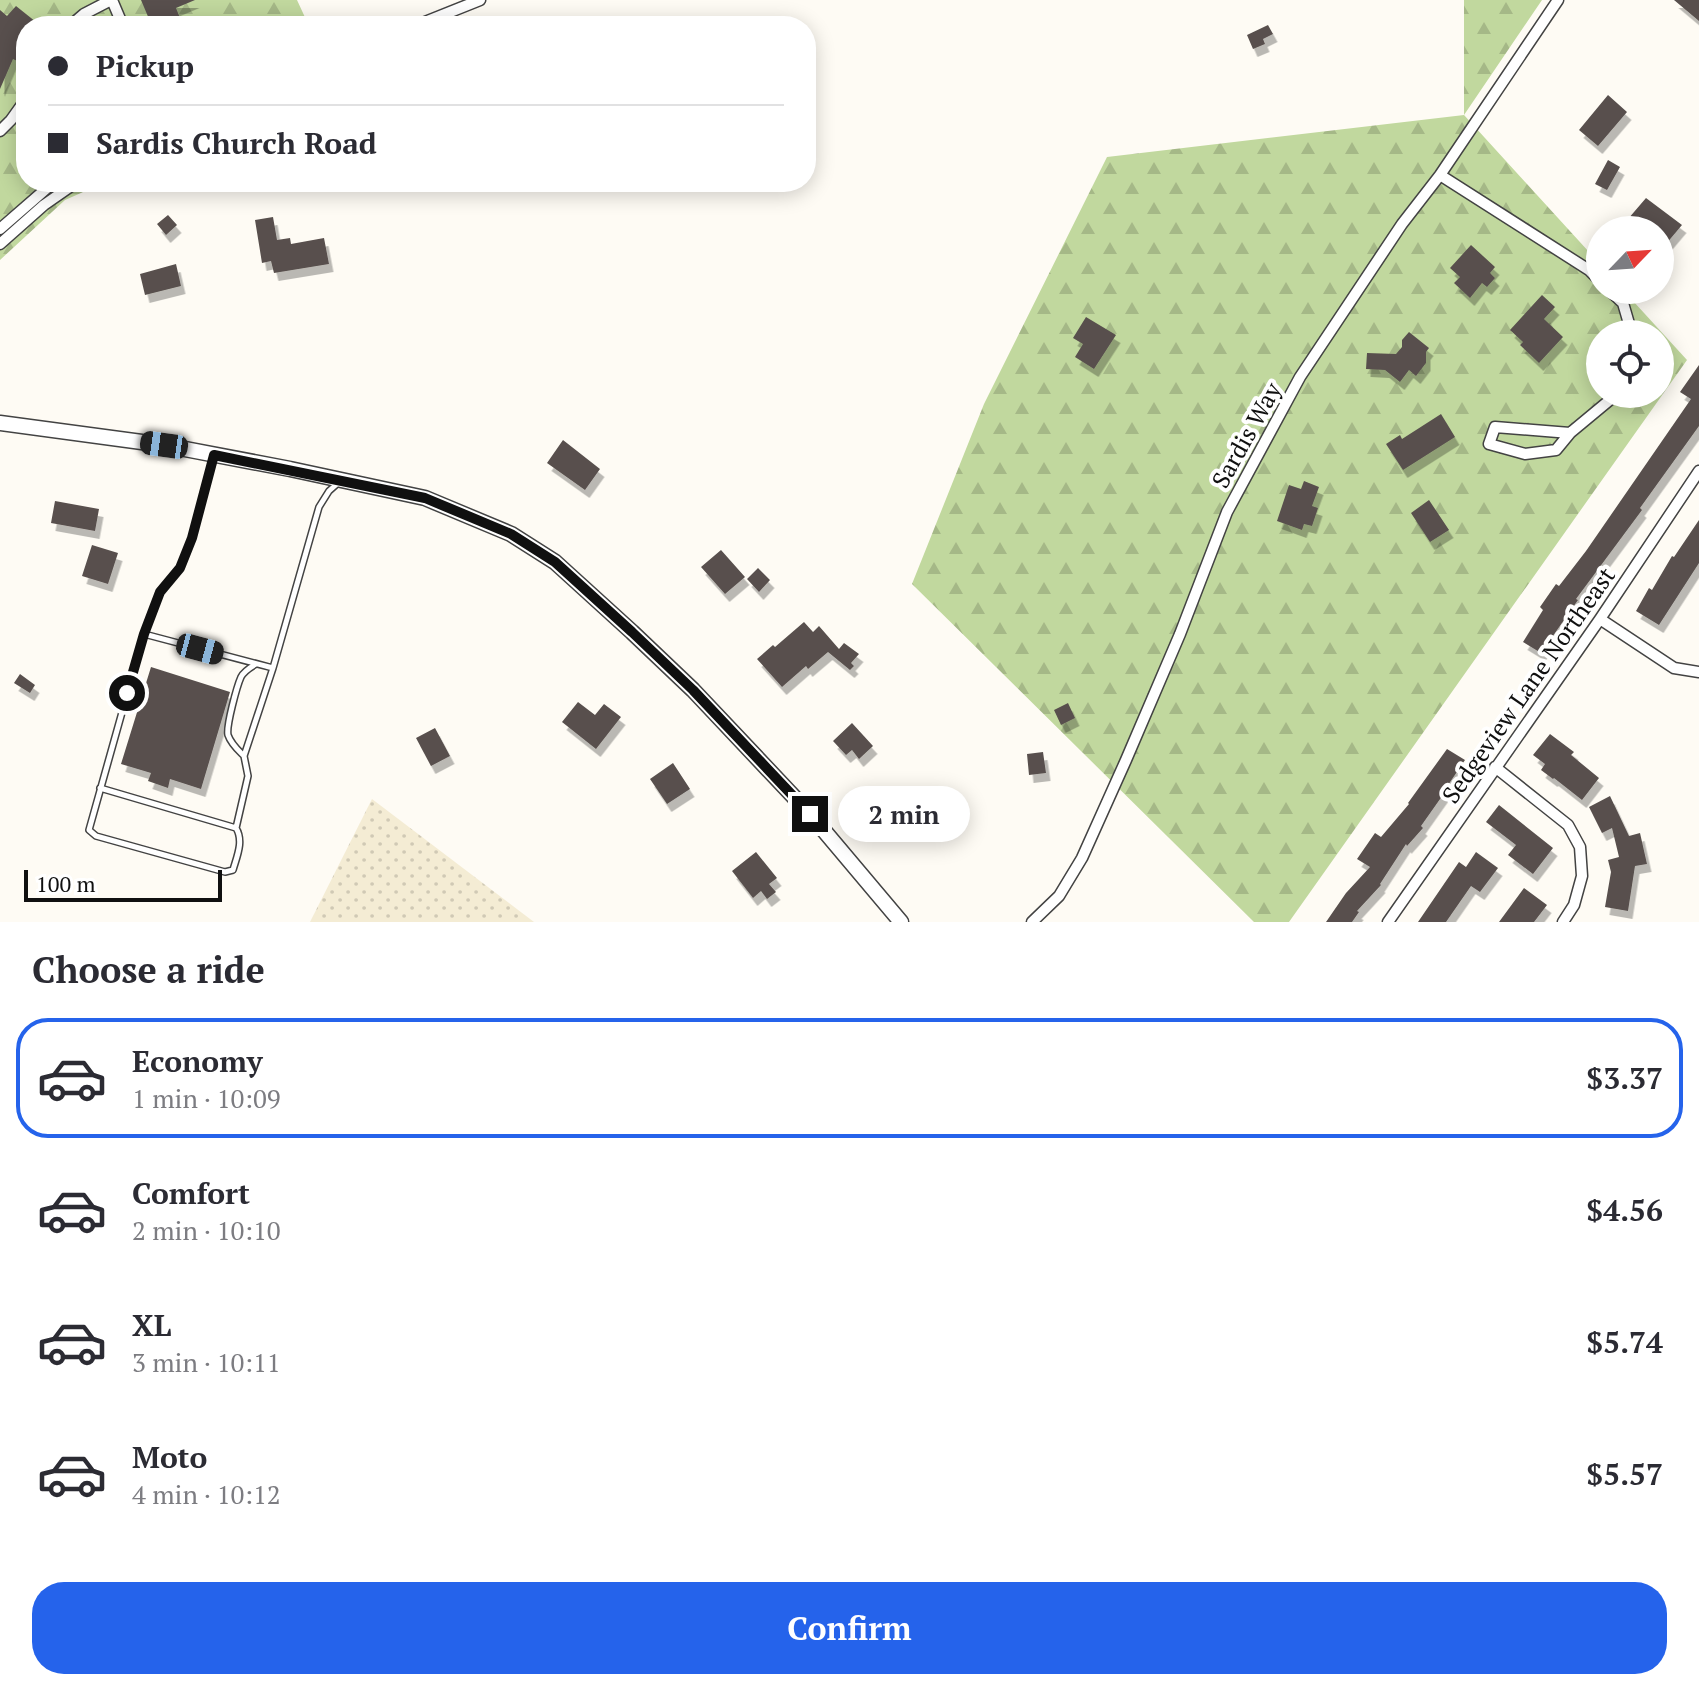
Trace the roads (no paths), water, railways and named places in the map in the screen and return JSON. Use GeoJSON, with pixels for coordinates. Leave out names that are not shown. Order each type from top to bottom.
{"type":"FeatureCollection","features":[{"type":"Feature","properties":{"kind":"street"},"geometry":{"type":"LineString","coordinates":[[82,16],[112,0]]}},
{"type":"Feature","properties":{"kind":"street"},"geometry":{"type":"LineString","coordinates":[[433,16],[453,5],[480,0]]}},
{"type":"Feature","properties":{"kind":"street","name":"Sardis Way"},"geometry":{"type":"LineString","coordinates":[[1032,922],[1059,896],[1082,858],[1180,634],[1227,512],[1293,390],[1402,224],[1440,175],[1558,0]]}},
{"type":"Feature","properties":{"kind":"street"},"geometry":{"type":"LineString","coordinates":[[0,131],[16,113]]}},
{"type":"Feature","properties":{"kind":"street"},"geometry":{"type":"LineString","coordinates":[[1440,175],[1586,268]]}},
{"type":"Feature","properties":{"kind":"street"},"geometry":{"type":"LineString","coordinates":[[0,229],[43,192]]}},
{"type":"Feature","properties":{"kind":"street"},"geometry":{"type":"LineString","coordinates":[[0,244],[63,192]]}},
{"type":"Feature","properties":{"kind":"street"},"geometry":{"type":"LineString","coordinates":[[1570,433],[1495,427],[1489,444],[1525,454],[1556,450],[1570,433],[1600,408]]}},
{"type":"Feature","properties":{"kind":"street"},"geometry":{"type":"LineString","coordinates":[[0,423],[164,445],[425,498],[511,534],[555,562],[693,690],[810,814],[901,922]]}},
{"type":"Feature","properties":{"kind":"street","name":"Sedgeview Lane Northeast"},"geometry":{"type":"LineString","coordinates":[[1388,922],[1600,619],[1699,471]]}},
{"type":"Feature","properties":{"kind":"street"},"geometry":{"type":"LineString","coordinates":[[1600,619],[1674,668],[1699,672]]}},
{"type":"Feature","properties":{"kind":"street"},"geometry":{"type":"LineString","coordinates":[[1495,767],[1568,825],[1580,847],[1582,876],[1574,905],[1563,922]]}},
{"type":"Feature","properties":{"kind":"lane"},"geometry":{"type":"LineString","coordinates":[[214,455],[192,538],[180,568],[160,592],[144,634],[89,830],[96,836],[225,872],[233,870],[239,850],[240,835],[236,828],[248,776],[244,756],[235,748],[228,734],[228,721],[242,676],[256,664]]}},
{"type":"Feature","properties":{"kind":"lane"},"geometry":{"type":"LineString","coordinates":[[244,756],[319,507],[341,480]]}},
{"type":"Feature","properties":{"kind":"lane"},"geometry":{"type":"LineString","coordinates":[[144,634],[273,668]]}},
{"type":"Feature","properties":{"kind":"lane"},"geometry":{"type":"LineString","coordinates":[[100,788],[236,828]]}}]}
